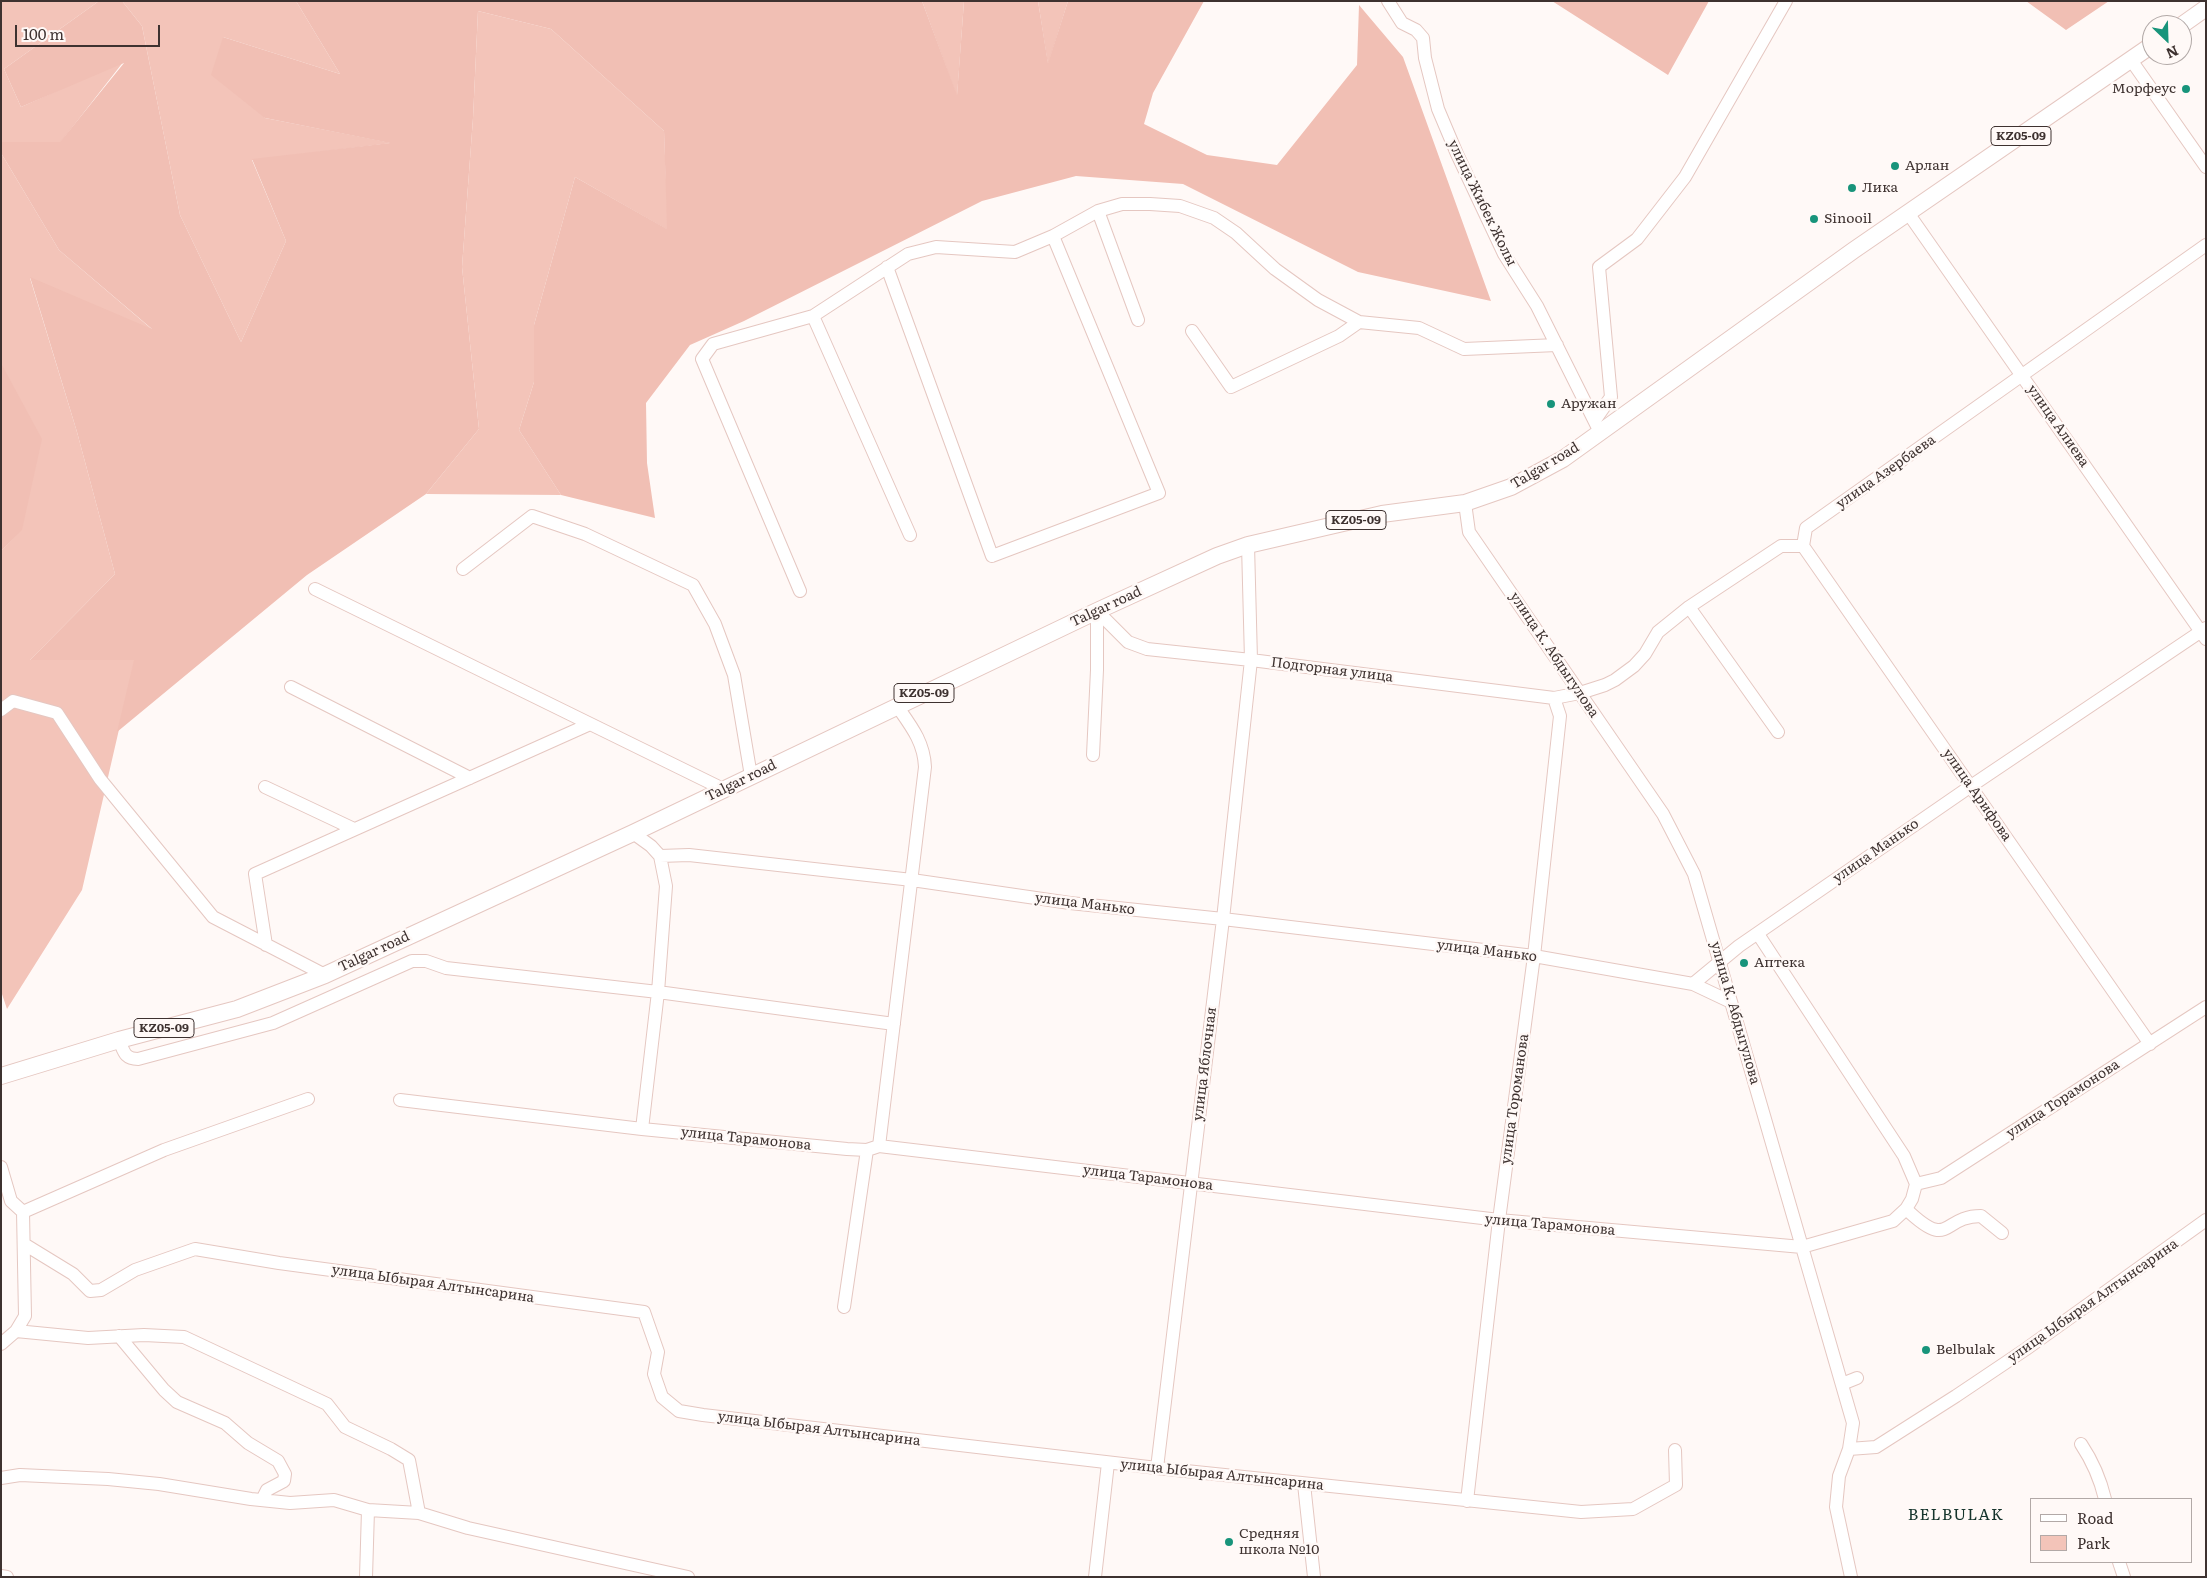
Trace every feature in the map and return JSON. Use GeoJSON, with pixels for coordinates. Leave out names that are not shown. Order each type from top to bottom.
{"type":"FeatureCollection","features":[{"type":"Feature","properties":{"kind":"main road"},"geometry":{"type":"LineString","coordinates":[[2192,18],[2206,8]]}},
{"type":"Feature","properties":{"kind":"main road","name":"Talgar road"},"geometry":{"type":"LineString","coordinates":[[1,1076],[119,1040],[237,1009],[325,975],[633,833],[1097,611],[1217,556],[1248,545],[1382,514],[1465,502],[1511,487],[1563,458],[1597,426],[2142,53]]}},
{"type":"Feature","properties":{"kind":"street","name":"улица Жибек Жолы"},"geometry":{"type":"LineString","coordinates":[[1388,1],[1402,23],[1416,30],[1423,38],[1425,58],[1438,109],[1457,154],[1504,254],[1537,306],[1597,426]]}},
{"type":"Feature","properties":{"kind":"street"},"geometry":{"type":"LineString","coordinates":[[1597,426],[1611,397],[1599,267],[1637,238],[1685,177],[1786,1]]}},
{"type":"Feature","properties":{"kind":"street"},"geometry":{"type":"LineString","coordinates":[[2131,60],[2206,167]]}},
{"type":"Feature","properties":{"kind":"street"},"geometry":{"type":"LineString","coordinates":[[800,592],[702,359],[713,344],[813,316],[908,254],[936,247],[1015,252],[1053,236],[1098,211],[1122,204],[1180,206],[1214,218],[1236,233],[1275,269],[1310,295],[1359,322],[1419,328],[1464,349],[1557,345]]}},
{"type":"Feature","properties":{"kind":"street"},"geometry":{"type":"LineString","coordinates":[[1098,211],[1138,320]]}},
{"type":"Feature","properties":{"kind":"street","name":"улица Алиева"},"geometry":{"type":"LineString","coordinates":[[1908,213],[2204,633]]}},
{"type":"Feature","properties":{"kind":"street"},"geometry":{"type":"LineString","coordinates":[[887,267],[992,556],[1159,493],[1053,236]]}},
{"type":"Feature","properties":{"kind":"street","name":"улица Азербаева"},"geometry":{"type":"LineString","coordinates":[[1803,546],[1806,528],[2206,245]]}},
{"type":"Feature","properties":{"kind":"street"},"geometry":{"type":"LineString","coordinates":[[813,316],[910,535]]}},
{"type":"Feature","properties":{"kind":"street"},"geometry":{"type":"LineString","coordinates":[[1192,331],[1231,388],[1339,336],[1359,322]]}},
{"type":"Feature","properties":{"kind":"street","name":"улица К. Абдыгулова"},"geometry":{"type":"LineString","coordinates":[[1465,502],[1469,532],[1663,814],[1694,874],[1853,1423],[1849,1449],[1839,1476],[1836,1507],[1851,1577]]}},
{"type":"Feature","properties":{"kind":"street"},"geometry":{"type":"LineString","coordinates":[[463,569],[532,516],[585,534],[693,585],[715,624],[734,675],[751,776]]}},
{"type":"Feature","properties":{"kind":"street","name":"улица Яблочная"},"geometry":{"type":"LineString","coordinates":[[1157,1468],[1223,919],[1251,660],[1248,545]]}},
{"type":"Feature","properties":{"kind":"street"},"geometry":{"type":"LineString","coordinates":[[1580,693],[1605,685],[1634,666],[1645,654],[1658,632],[1689,607],[1781,546],[1803,546]]}},
{"type":"Feature","properties":{"kind":"street","name":"улица Арифова"},"geometry":{"type":"LineString","coordinates":[[1803,546],[2150,1044]]}},
{"type":"Feature","properties":{"kind":"street"},"geometry":{"type":"LineString","coordinates":[[315,589],[723,789]]}},
{"type":"Feature","properties":{"kind":"street"},"geometry":{"type":"LineString","coordinates":[[1689,607],[1778,732]]}},
{"type":"Feature","properties":{"kind":"street"},"geometry":{"type":"LineString","coordinates":[[1093,755],[1097,670],[1097,611]]}},
{"type":"Feature","properties":{"kind":"street","name":"Подгорная улица"},"geometry":{"type":"LineString","coordinates":[[1097,611],[1128,642],[1146,650],[1251,660],[1554,698],[1580,693]]}},
{"type":"Feature","properties":{"kind":"street","name":"улица Манько"},"geometry":{"type":"LineString","coordinates":[[660,856],[689,855],[912,880],[1070,903],[1534,956],[1693,984],[1758,934],[1971,786],[2204,633]]}},
{"type":"Feature","properties":{"kind":"street"},"geometry":{"type":"LineString","coordinates":[[291,687],[470,778]]}},
{"type":"Feature","properties":{"kind":"street","name":"улица Тороманова"},"geometry":{"type":"LineString","coordinates":[[1466,1501],[1499,1220],[1534,956],[1560,716],[1554,698]]}},
{"type":"Feature","properties":{"kind":"street"},"geometry":{"type":"LineString","coordinates":[[1,710],[13,701],[57,713],[100,779],[213,917],[325,975]]}},
{"type":"Feature","properties":{"kind":"street"},"geometry":{"type":"LineString","coordinates":[[844,1306],[894,1024],[925,767],[924,753],[916,732],[897,706]]}},
{"type":"Feature","properties":{"kind":"street"},"geometry":{"type":"LineString","coordinates":[[266,946],[255,874],[590,724]]}},
{"type":"Feature","properties":{"kind":"street"},"geometry":{"type":"LineString","coordinates":[[265,787],[354,829]]}},
{"type":"Feature","properties":{"kind":"street"},"geometry":{"type":"LineString","coordinates":[[633,833],[651,846],[660,856],[666,886],[658,992],[642,1129]]}},
{"type":"Feature","properties":{"kind":"street"},"geometry":{"type":"LineString","coordinates":[[1758,934],[1904,1156],[1916,1184],[1912,1199],[1906,1209],[1920,1221],[1937,1231],[1947,1229],[1966,1218],[1982,1216],[2002,1233]]}},
{"type":"Feature","properties":{"kind":"street"},"geometry":{"type":"LineString","coordinates":[[119,1040],[128,1058],[138,1059],[250,1030],[273,1023],[412,961],[426,961],[446,968],[658,992],[894,1024]]}},
{"type":"Feature","properties":{"kind":"street"},"geometry":{"type":"LineString","coordinates":[[1693,984],[1732,1002]]}},
{"type":"Feature","properties":{"kind":"street","name":"улица Торамонова"},"geometry":{"type":"LineString","coordinates":[[1916,1184],[1940,1178],[2206,1007]]}},
{"type":"Feature","properties":{"kind":"street"},"geometry":{"type":"LineString","coordinates":[[23,1212],[164,1150],[308,1099]]}},
{"type":"Feature","properties":{"kind":"street","name":"улица Тарамонова"},"geometry":{"type":"LineString","coordinates":[[400,1100],[642,1129],[873,1148],[1499,1220],[1802,1247],[1893,1221],[1906,1209]]}},
{"type":"Feature","properties":{"kind":"street"},"geometry":{"type":"LineString","coordinates":[[1,1167],[11,1201],[23,1212],[25,1316],[16,1332],[1,1344]]}},
{"type":"Feature","properties":{"kind":"street","name":"улица Ыбырая Алтынсарина"},"geometry":{"type":"LineString","coordinates":[[1849,1449],[1876,1447],[1956,1396],[2026,1349],[2206,1220]]}},
{"type":"Feature","properties":{"kind":"street","name":"улица Ыбырая Алтынсарина"},"geometry":{"type":"LineString","coordinates":[[24,1244],[73,1274],[90,1291],[101,1290],[135,1270],[195,1249],[279,1263],[644,1312],[658,1352],[654,1374],[662,1397],[679,1411],[1157,1468],[1581,1512],[1633,1509],[1676,1485],[1675,1450]]}},
{"type":"Feature","properties":{"kind":"street"},"geometry":{"type":"LineString","coordinates":[[16,1332],[88,1338],[119,1336],[184,1337],[326,1404],[345,1427],[391,1449],[409,1460],[419,1513]]}},
{"type":"Feature","properties":{"kind":"street"},"geometry":{"type":"LineString","coordinates":[[119,1336],[164,1390],[177,1402],[225,1423],[248,1443],[278,1461],[285,1474],[284,1481],[267,1490],[262,1500]]}},
{"type":"Feature","properties":{"kind":"street"},"geometry":{"type":"LineString","coordinates":[[1842,1384],[1857,1378]]}},
{"type":"Feature","properties":{"kind":"street"},"geometry":{"type":"LineString","coordinates":[[2081,1444],[2093,1461],[2105,1498]]}},
{"type":"Feature","properties":{"kind":"street"},"geometry":{"type":"LineString","coordinates":[[1095,1577],[1108,1462]]}},
{"type":"Feature","properties":{"kind":"street"},"geometry":{"type":"LineString","coordinates":[[1,1478],[20,1475],[108,1479],[159,1484],[204,1493],[290,1503],[334,1500],[368,1510],[419,1513],[468,1528],[688,1577]]}},
{"type":"Feature","properties":{"kind":"street"},"geometry":{"type":"LineString","coordinates":[[1304,1484],[1314,1577]]}},
{"type":"Feature","properties":{"kind":"street"},"geometry":{"type":"LineString","coordinates":[[366,1577],[368,1510]]}},
{"type":"Feature","properties":{"kind":"street"},"geometry":{"type":"LineString","coordinates":[[2119,1563],[2124,1577]]}},
{"type":"Feature","properties":{"kind":"street"},"geometry":{"type":"LineString","coordinates":[[1,1576],[7,1577]]}},
{"type":"Feature","properties":{"kind":"green space"},"geometry":{"type":"Polygon","coordinates":[[[1,1],[99,1],[4,69],[21,107],[124,61],[60,143],[1,142],[1,1]]]}},
{"type":"Feature","properties":{"kind":"green space"},"geometry":{"type":"Polygon","coordinates":[[[122,1],[296,1],[340,74],[223,37],[265,118],[392,143],[252,160],[286,241],[241,342],[180,215],[142,26],[122,1]]]}},
{"type":"Feature","properties":{"kind":"green space"},"geometry":{"type":"Polygon","coordinates":[[[922,1],[964,1],[957,97],[922,1]]]}},
{"type":"Feature","properties":{"kind":"green space"},"geometry":{"type":"Polygon","coordinates":[[[1038,1],[1068,1],[1048,65],[1038,1]]]}},
{"type":"Feature","properties":{"kind":"green space"},"geometry":{"type":"Polygon","coordinates":[[[478,11],[551,29],[664,131],[668,230],[575,177],[534,325],[534,382],[519,430],[561,495],[426,494],[479,429],[462,267],[473,118],[478,11]]]}},
{"type":"Feature","properties":{"kind":"green space"},"geometry":{"type":"Polygon","coordinates":[[[1,153],[59,250],[154,331],[30,278],[77,432],[115,574],[30,660],[135,660],[82,890],[7,1009],[1,991],[1,551],[22,529],[1,366],[1,153]]]}},
{"type":"Feature","properties":{"kind":"shaded area"},"geometry":{"type":"Polygon","coordinates":[[[99,1],[122,1],[142,26],[180,215],[241,342],[286,241],[252,159],[390,143],[265,118],[211,75],[223,37],[340,74],[296,1],[922,1],[957,95],[964,1],[1038,1],[1048,63],[1068,1],[1204,1],[1153,93],[1144,124],[1207,155],[1277,165],[1357,65],[1359,5],[1403,57],[1491,301],[1358,272],[1183,184],[1076,176],[982,201],[744,321],[690,345],[646,403],[647,463],[655,518],[561,495],[519,430],[534,382],[534,325],[575,177],[667,229],[664,131],[551,29],[478,11],[473,118],[462,267],[479,429],[426,494],[307,575],[117,732],[134,660],[30,660],[115,574],[77,432],[30,277],[152,329],[59,250],[1,153],[1,142],[60,142],[124,63],[21,107],[4,69],[99,1]]]}},
{"type":"Feature","properties":{"kind":"shaded area"},"geometry":{"type":"Polygon","coordinates":[[[1552,1],[1709,1],[1668,75],[1552,1]]]}},
{"type":"Feature","properties":{"kind":"shaded area"},"geometry":{"type":"Polygon","coordinates":[[[2026,1],[2109,1],[2066,30],[2026,1]]]}},
{"type":"Feature","properties":{"kind":"shaded area"},"geometry":{"type":"Polygon","coordinates":[[[2,365],[42,439],[22,530],[1,551],[2,365]]]}},
{"type":"Feature","properties":{"kind":"place","name":"Морфеус"},"geometry":{"type":"Point","coordinates":[2186,89]}},
{"type":"Feature","properties":{"kind":"place","name":"Арлан"},"geometry":{"type":"Point","coordinates":[1895,166]}},
{"type":"Feature","properties":{"kind":"place","name":"Лика"},"geometry":{"type":"Point","coordinates":[1852,188]}},
{"type":"Feature","properties":{"kind":"place","name":"Sinooil"},"geometry":{"type":"Point","coordinates":[1814,219]}},
{"type":"Feature","properties":{"kind":"place","name":"Аружан"},"geometry":{"type":"Point","coordinates":[1551,404]}},
{"type":"Feature","properties":{"kind":"place","name":"Аптека"},"geometry":{"type":"Point","coordinates":[1744,963]}},
{"type":"Feature","properties":{"kind":"place","name":"Belbulak"},"geometry":{"type":"Point","coordinates":[1926,1350]}},
{"type":"Feature","properties":{"kind":"place","name":"Средняя школа №10"},"geometry":{"type":"Point","coordinates":[1229,1542]}},
{"type":"Feature","properties":{"kind":"district","name":"BELBULAK"},"geometry":{"type":"Point","coordinates":[1956,1515]}}]}
